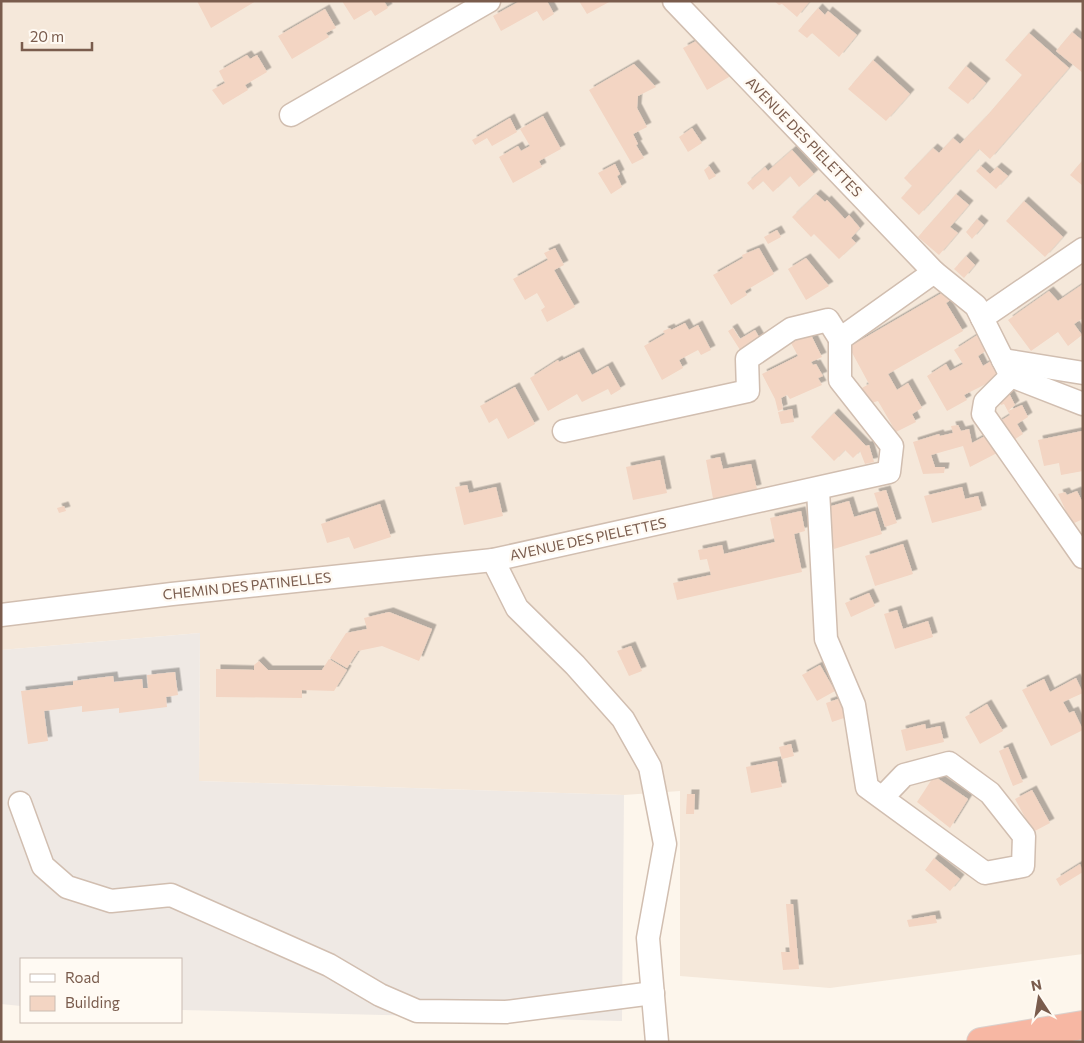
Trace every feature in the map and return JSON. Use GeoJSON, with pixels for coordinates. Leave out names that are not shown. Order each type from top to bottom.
{"type":"FeatureCollection","features":[{"type":"Feature","properties":{"kind":"highway"},"geometry":{"type":"LineString","coordinates":[[981,1042],[1083,1025]]}},
{"type":"Feature","properties":{"kind":"street"},"geometry":{"type":"LineString","coordinates":[[291,115],[489,1]]}},
{"type":"Feature","properties":{"kind":"street","name":"AVENUE DES PIELETTES"},"geometry":{"type":"LineString","coordinates":[[674,1],[934,272],[976,306],[1007,368]]}},
{"type":"Feature","properties":{"kind":"street"},"geometry":{"type":"LineString","coordinates":[[982,318],[1083,249]]}},
{"type":"Feature","properties":{"kind":"street"},"geometry":{"type":"LineString","coordinates":[[564,431],[748,391],[747,359],[791,329],[828,320],[840,338],[934,272]]}},
{"type":"Feature","properties":{"kind":"street","name":"AVENUE DES PIELETTES"},"geometry":{"type":"LineString","coordinates":[[657,1042],[648,938],[665,844],[650,767],[623,719],[575,665],[517,608],[494,560],[818,490],[889,472],[892,446],[840,380],[840,338]]}},
{"type":"Feature","properties":{"kind":"street"},"geometry":{"type":"LineString","coordinates":[[1007,368],[1083,373]]}},
{"type":"Feature","properties":{"kind":"street"},"geometry":{"type":"LineString","coordinates":[[1007,368],[1083,404]]}},
{"type":"Feature","properties":{"kind":"street"},"geometry":{"type":"LineString","coordinates":[[1007,368],[985,402],[983,414],[1083,557]]}},
{"type":"Feature","properties":{"kind":"street"},"geometry":{"type":"LineString","coordinates":[[818,490],[826,639],[854,706],[867,787],[882,798],[985,873],[1023,866],[1024,836],[990,793],[949,763],[904,774],[882,798]]}},
{"type":"Feature","properties":{"kind":"street","name":"CHEMIN DES PATINELLES"},"geometry":{"type":"LineString","coordinates":[[1,615],[182,593],[494,560]]}},
{"type":"Feature","properties":{"kind":"street"},"geometry":{"type":"LineString","coordinates":[[20,803],[43,866],[67,887],[111,901],[171,895],[329,965],[380,995],[417,1012],[506,1012],[654,1001]]}},
{"type":"Feature","properties":{"kind":"shaded area"},"geometry":{"type":"Polygon","coordinates":[[[1,1],[1083,1],[1083,954],[830,988],[680,976],[680,791],[624,795],[199,781],[200,633],[1,650],[1,1]]]}},
{"type":"Feature","properties":{"kind":"shaded area"},"geometry":{"type":"Polygon","coordinates":[[[200,633],[199,781],[624,795],[622,1021],[182,1010],[182,958],[20,958],[20,1006],[1,1004],[1,650],[200,633]]]}},
{"type":"Feature","properties":{"kind":"building"},"geometry":{"type":"Polygon","coordinates":[[[197,1],[256,1],[211,28],[197,1]]]}},
{"type":"Feature","properties":{"kind":"building"},"geometry":{"type":"Polygon","coordinates":[[[342,1],[384,1],[388,8],[375,16],[371,10],[354,20],[342,1]]]}},
{"type":"Feature","properties":{"kind":"building"},"geometry":{"type":"Polygon","coordinates":[[[520,1],[547,1],[554,14],[543,21],[537,11],[501,31],[493,16],[520,1]]]}},
{"type":"Feature","properties":{"kind":"building"},"geometry":{"type":"Polygon","coordinates":[[[579,1],[611,1],[587,14],[579,1]]]}},
{"type":"Feature","properties":{"kind":"building"},"geometry":{"type":"Polygon","coordinates":[[[774,1],[810,1],[797,17],[782,4],[779,5],[774,1]]]}},
{"type":"Feature","properties":{"kind":"building"},"geometry":{"type":"Polygon","coordinates":[[[818,8],[825,15],[828,11],[857,35],[839,57],[812,33],[807,38],[798,31],[818,8]]]}},
{"type":"Feature","properties":{"kind":"building"},"geometry":{"type":"Polygon","coordinates":[[[325,9],[336,28],[326,33],[329,37],[292,59],[278,36],[325,9]]]}},
{"type":"Feature","properties":{"kind":"building"},"geometry":{"type":"Polygon","coordinates":[[[1072,32],[1083,41],[1083,73],[1056,51],[1072,32]]]}},
{"type":"Feature","properties":{"kind":"building"},"geometry":{"type":"Polygon","coordinates":[[[1029,33],[1069,68],[990,159],[979,149],[919,215],[901,198],[912,186],[904,178],[933,148],[939,153],[953,138],[960,144],[986,117],[1022,75],[1005,60],[1029,33]]]}},
{"type":"Feature","properties":{"kind":"building"},"geometry":{"type":"Polygon","coordinates":[[[698,40],[734,74],[707,90],[683,48],[698,40]]]}},
{"type":"Feature","properties":{"kind":"building"},"geometry":{"type":"Polygon","coordinates":[[[247,55],[250,59],[257,55],[267,72],[245,85],[248,90],[223,105],[212,90],[225,83],[219,71],[247,55]]]}},
{"type":"Feature","properties":{"kind":"building"},"geometry":{"type":"Polygon","coordinates":[[[873,60],[910,94],[886,121],[848,89],[873,60]]]}},
{"type":"Feature","properties":{"kind":"building"},"geometry":{"type":"Polygon","coordinates":[[[634,64],[656,87],[638,96],[637,108],[647,127],[633,134],[638,144],[636,145],[644,158],[632,164],[589,90],[634,64]]]}},
{"type":"Feature","properties":{"kind":"building"},"geometry":{"type":"Polygon","coordinates":[[[966,66],[986,83],[968,104],[948,88],[966,66]]]}},
{"type":"Feature","properties":{"kind":"building"},"geometry":{"type":"Polygon","coordinates":[[[543,116],[561,149],[539,161],[542,167],[513,183],[499,157],[518,146],[521,151],[530,146],[520,129],[543,116]]]}},
{"type":"Feature","properties":{"kind":"building"},"geometry":{"type":"Polygon","coordinates":[[[510,118],[517,132],[492,146],[487,138],[475,145],[472,140],[510,118]]]}},
{"type":"Feature","properties":{"kind":"building"},"geometry":{"type":"Polygon","coordinates":[[[692,128],[702,143],[688,152],[679,137],[692,128]]]}},
{"type":"Feature","properties":{"kind":"building"},"geometry":{"type":"Polygon","coordinates":[[[792,150],[814,174],[799,187],[790,176],[773,192],[763,181],[753,190],[747,183],[765,167],[768,171],[792,150]]]}},
{"type":"Feature","properties":{"kind":"building"},"geometry":{"type":"Polygon","coordinates":[[[1083,160],[1083,186],[1070,175],[1083,160]]]}},
{"type":"Feature","properties":{"kind":"building"},"geometry":{"type":"Polygon","coordinates":[[[615,164],[620,174],[617,176],[622,187],[611,194],[598,173],[615,164]]]}},
{"type":"Feature","properties":{"kind":"building"},"geometry":{"type":"Polygon","coordinates":[[[709,166],[716,176],[709,180],[704,170],[709,166]]]}},
{"type":"Feature","properties":{"kind":"building"},"geometry":{"type":"Polygon","coordinates":[[[981,166],[990,174],[997,167],[1008,176],[996,189],[976,171],[981,166]]]}},
{"type":"Feature","properties":{"kind":"building"},"geometry":{"type":"Polygon","coordinates":[[[816,194],[825,202],[827,200],[845,219],[849,215],[860,228],[851,238],[856,243],[839,259],[814,234],[811,237],[792,217],[816,194]]]}},
{"type":"Feature","properties":{"kind":"building"},"geometry":{"type":"Polygon","coordinates":[[[956,194],[969,205],[950,227],[958,233],[939,255],[918,237],[956,194]]]}},
{"type":"Feature","properties":{"kind":"building"},"geometry":{"type":"Polygon","coordinates":[[[1024,201],[1063,237],[1045,257],[1006,221],[1024,201]]]}},
{"type":"Feature","properties":{"kind":"building"},"geometry":{"type":"Polygon","coordinates":[[[977,219],[984,225],[972,239],[966,232],[977,219]]]}},
{"type":"Feature","properties":{"kind":"building"},"geometry":{"type":"Polygon","coordinates":[[[777,230],[781,237],[768,244],[764,237],[777,230]]]}},
{"type":"Feature","properties":{"kind":"building"},"geometry":{"type":"Polygon","coordinates":[[[555,248],[564,265],[554,270],[575,307],[547,322],[541,310],[545,307],[537,293],[525,300],[513,279],[548,260],[544,253],[555,248]]]}},
{"type":"Feature","properties":{"kind":"building"},"geometry":{"type":"Polygon","coordinates":[[[759,248],[774,274],[745,291],[747,295],[731,305],[713,275],[743,258],[742,255],[759,248]]]}},
{"type":"Feature","properties":{"kind":"building"},"geometry":{"type":"Polygon","coordinates":[[[966,256],[975,265],[964,278],[954,269],[966,256]]]}},
{"type":"Feature","properties":{"kind":"building"},"geometry":{"type":"Polygon","coordinates":[[[806,258],[829,286],[806,300],[788,269],[806,258]]]}},
{"type":"Feature","properties":{"kind":"building"},"geometry":{"type":"Polygon","coordinates":[[[1083,284],[1083,318],[1074,324],[1082,335],[1068,346],[1058,332],[1031,351],[1008,320],[1049,291],[1058,301],[1083,284]]]}},
{"type":"Feature","properties":{"kind":"building"},"geometry":{"type":"Polygon","coordinates":[[[947,290],[955,297],[946,303],[963,331],[888,374],[897,390],[908,383],[922,408],[912,414],[916,422],[896,432],[878,401],[871,403],[862,388],[869,384],[849,347],[947,290]]]}},
{"type":"Feature","properties":{"kind":"building"},"geometry":{"type":"Polygon","coordinates":[[[685,323],[689,330],[698,325],[711,350],[701,355],[698,350],[679,360],[683,368],[662,380],[644,346],[665,334],[663,331],[670,328],[671,330],[685,323]]]}},
{"type":"Feature","properties":{"kind":"building"},"geometry":{"type":"Polygon","coordinates":[[[733,328],[740,339],[755,330],[762,342],[742,353],[728,331],[733,328]]]}},
{"type":"Feature","properties":{"kind":"building"},"geometry":{"type":"Polygon","coordinates":[[[810,333],[822,357],[811,362],[813,365],[816,364],[823,376],[818,378],[822,385],[790,399],[787,395],[781,398],[783,409],[778,411],[775,399],[762,374],[798,356],[791,343],[810,333]]]}},
{"type":"Feature","properties":{"kind":"building"},"geometry":{"type":"Polygon","coordinates":[[[979,334],[987,350],[978,356],[983,366],[991,361],[999,374],[998,378],[964,395],[967,400],[947,411],[927,376],[946,364],[950,371],[963,364],[954,350],[979,334]]]}},
{"type":"Feature","properties":{"kind":"building"},"geometry":{"type":"Polygon","coordinates":[[[579,352],[592,375],[608,366],[621,389],[611,395],[608,389],[582,402],[577,394],[548,411],[530,378],[558,360],[559,362],[579,352]]]}},
{"type":"Feature","properties":{"kind":"building"},"geometry":{"type":"Polygon","coordinates":[[[515,387],[535,424],[508,439],[497,418],[489,423],[480,406],[515,387]]]}},
{"type":"Feature","properties":{"kind":"building"},"geometry":{"type":"Polygon","coordinates":[[[1008,391],[1015,405],[1008,411],[1022,405],[1028,417],[1017,424],[1023,434],[1009,443],[997,423],[1010,415],[1004,404],[1001,405],[997,397],[1008,391]]]}},
{"type":"Feature","properties":{"kind":"building"},"geometry":{"type":"Polygon","coordinates":[[[792,409],[794,422],[781,424],[778,412],[792,409]]]}},
{"type":"Feature","properties":{"kind":"building"},"geometry":{"type":"Polygon","coordinates":[[[834,413],[866,446],[869,445],[874,462],[865,464],[860,451],[853,458],[845,450],[834,461],[811,437],[834,413]]]}},
{"type":"Feature","properties":{"kind":"building"},"geometry":{"type":"Polygon","coordinates":[[[958,425],[961,431],[969,429],[972,443],[987,435],[997,453],[970,467],[963,446],[931,455],[935,467],[945,467],[944,473],[923,474],[913,442],[939,434],[940,436],[953,433],[951,426],[958,425]]]}},
{"type":"Feature","properties":{"kind":"building"},"geometry":{"type":"Polygon","coordinates":[[[1082,431],[1083,471],[1061,475],[1059,463],[1044,466],[1038,440],[1082,431]]]}},
{"type":"Feature","properties":{"kind":"building"},"geometry":{"type":"Polygon","coordinates":[[[720,457],[723,469],[751,464],[757,489],[724,497],[725,502],[714,504],[706,460],[720,457]]]}},
{"type":"Feature","properties":{"kind":"building"},"geometry":{"type":"Polygon","coordinates":[[[660,460],[667,493],[633,500],[626,467],[660,460]]]}},
{"type":"Feature","properties":{"kind":"building"},"geometry":{"type":"Polygon","coordinates":[[[467,485],[469,493],[496,487],[503,516],[464,525],[455,487],[467,485]]]}},
{"type":"Feature","properties":{"kind":"building"},"geometry":{"type":"Polygon","coordinates":[[[962,487],[965,499],[978,496],[982,510],[932,523],[924,496],[962,487]]]}},
{"type":"Feature","properties":{"kind":"building"},"geometry":{"type":"Polygon","coordinates":[[[886,490],[897,523],[885,527],[874,493],[886,490]]]}},
{"type":"Feature","properties":{"kind":"building"},"geometry":{"type":"Polygon","coordinates":[[[1077,491],[1083,503],[1083,519],[1072,524],[1058,494],[1065,492],[1067,495],[1077,491]]]}},
{"type":"Feature","properties":{"kind":"building"},"geometry":{"type":"Polygon","coordinates":[[[849,501],[854,517],[875,511],[882,534],[834,549],[821,509],[849,501]]]}},
{"type":"Feature","properties":{"kind":"building"},"geometry":{"type":"Polygon","coordinates":[[[380,504],[391,537],[354,549],[349,537],[327,543],[321,524],[380,504]]]}},
{"type":"Feature","properties":{"kind":"building"},"geometry":{"type":"Polygon","coordinates":[[[64,506],[66,511],[59,513],[57,508],[64,506]]]}},
{"type":"Feature","properties":{"kind":"building"},"geometry":{"type":"Polygon","coordinates":[[[801,511],[805,531],[794,534],[802,572],[677,600],[673,583],[711,575],[707,559],[700,560],[698,550],[722,545],[724,554],[775,542],[770,518],[801,511]]]}},
{"type":"Feature","properties":{"kind":"building"},"geometry":{"type":"Polygon","coordinates":[[[903,544],[913,574],[875,586],[865,556],[903,544]]]}},
{"type":"Feature","properties":{"kind":"building"},"geometry":{"type":"Polygon","coordinates":[[[869,593],[875,606],[851,617],[845,603],[869,593]]]}},
{"type":"Feature","properties":{"kind":"building"},"geometry":{"type":"Polygon","coordinates":[[[897,610],[903,629],[928,621],[933,637],[895,649],[884,614],[897,610]]]}},
{"type":"Feature","properties":{"kind":"building"},"geometry":{"type":"Polygon","coordinates":[[[389,612],[432,629],[419,661],[382,646],[358,651],[347,668],[330,658],[346,633],[367,629],[364,618],[389,612]]]}},
{"type":"Feature","properties":{"kind":"building"},"geometry":{"type":"Polygon","coordinates":[[[631,646],[642,671],[629,676],[617,651],[631,646]]]}},
{"type":"Feature","properties":{"kind":"building"},"geometry":{"type":"Polygon","coordinates":[[[329,659],[347,670],[334,691],[302,690],[302,698],[216,697],[216,669],[254,670],[254,665],[259,661],[268,670],[322,670],[329,659]]]}},
{"type":"Feature","properties":{"kind":"building"},"geometry":{"type":"Polygon","coordinates":[[[820,665],[835,691],[817,701],[802,675],[820,665]]]}},
{"type":"Feature","properties":{"kind":"building"},"geometry":{"type":"Polygon","coordinates":[[[175,672],[178,695],[166,697],[167,707],[119,713],[119,708],[82,712],[82,706],[44,711],[48,741],[28,744],[21,691],[73,685],[73,681],[113,676],[114,682],[142,679],[143,688],[148,688],[147,675],[175,672]]]}},
{"type":"Feature","properties":{"kind":"building"},"geometry":{"type":"Polygon","coordinates":[[[1076,678],[1083,693],[1063,702],[1069,713],[1074,711],[1083,730],[1051,746],[1022,690],[1044,679],[1050,692],[1076,678]]]}},
{"type":"Feature","properties":{"kind":"building"},"geometry":{"type":"Polygon","coordinates":[[[841,698],[847,717],[832,722],[826,703],[841,698]]]}},
{"type":"Feature","properties":{"kind":"building"},"geometry":{"type":"Polygon","coordinates":[[[987,704],[1003,731],[980,744],[965,717],[987,704]]]}},
{"type":"Feature","properties":{"kind":"building"},"geometry":{"type":"Polygon","coordinates":[[[925,724],[926,729],[940,726],[944,742],[906,751],[901,730],[925,724]]]}},
{"type":"Feature","properties":{"kind":"building"},"geometry":{"type":"Polygon","coordinates":[[[791,744],[794,756],[782,759],[779,747],[791,744]]]}},
{"type":"Feature","properties":{"kind":"building"},"geometry":{"type":"Polygon","coordinates":[[[1008,747],[1023,782],[1013,786],[999,751],[1008,747]]]}},
{"type":"Feature","properties":{"kind":"building"},"geometry":{"type":"Polygon","coordinates":[[[777,761],[782,787],[751,793],[746,767],[777,761]]]}},
{"type":"Feature","properties":{"kind":"building"},"geometry":{"type":"Polygon","coordinates":[[[934,776],[968,799],[950,828],[917,802],[934,776]]]}},
{"type":"Feature","properties":{"kind":"building"},"geometry":{"type":"Polygon","coordinates":[[[1032,790],[1050,823],[1033,832],[1015,799],[1032,790]]]}},
{"type":"Feature","properties":{"kind":"building"},"geometry":{"type":"Polygon","coordinates":[[[687,794],[695,794],[694,814],[686,814],[687,794]]]}},
{"type":"Feature","properties":{"kind":"building"},"geometry":{"type":"Polygon","coordinates":[[[934,858],[960,879],[950,891],[925,870],[934,858]]]}},
{"type":"Feature","properties":{"kind":"building"},"geometry":{"type":"Polygon","coordinates":[[[1080,864],[1083,872],[1060,886],[1056,879],[1080,864]]]}},
{"type":"Feature","properties":{"kind":"building"},"geometry":{"type":"Polygon","coordinates":[[[786,904],[793,904],[799,969],[783,970],[781,952],[790,952],[786,904]]]}},
{"type":"Feature","properties":{"kind":"building"},"geometry":{"type":"Polygon","coordinates":[[[935,915],[937,923],[909,927],[907,920],[935,915]]]}}]}
